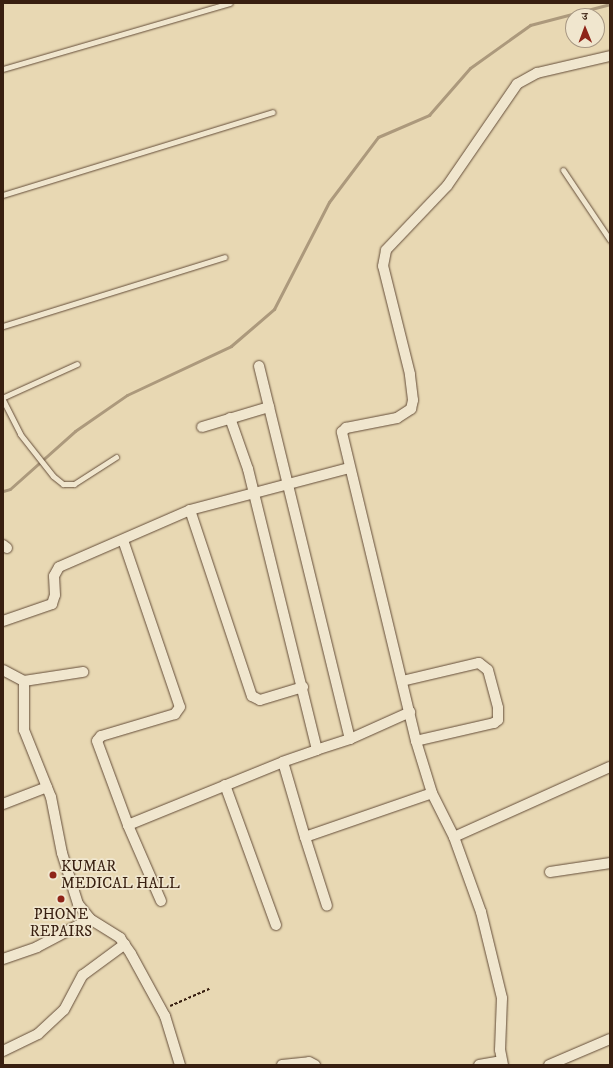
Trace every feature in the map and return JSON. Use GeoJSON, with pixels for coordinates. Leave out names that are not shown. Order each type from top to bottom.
{"type":"FeatureCollection","features":[{"type":"Feature","properties":{"kind":"street"},"geometry":{"type":"LineString","coordinates":[[479,1065],[502,1063],[502,998],[481,912],[454,837],[432,793],[416,741],[349,468],[342,432],[346,428],[397,418],[410,409],[413,400],[410,374],[383,266],[386,250],[447,186],[517,84],[537,73],[610,56]]}},
{"type":"Feature","properties":{"kind":"street"},"geometry":{"type":"LineString","coordinates":[[259,366],[350,739]]}},
{"type":"Feature","properties":{"kind":"street"},"geometry":{"type":"LineString","coordinates":[[202,427],[269,406]]}},
{"type":"Feature","properties":{"kind":"street"},"geometry":{"type":"LineString","coordinates":[[230,418],[254,492],[303,687],[317,750]]}},
{"type":"Feature","properties":{"kind":"street"},"geometry":{"type":"LineString","coordinates":[[3,621],[52,604],[55,595],[55,571],[190,510],[349,468]]}},
{"type":"Feature","properties":{"kind":"street"},"geometry":{"type":"LineString","coordinates":[[190,510],[252,696],[260,700],[303,687]]}},
{"type":"Feature","properties":{"kind":"street"},"geometry":{"type":"LineString","coordinates":[[123,540],[180,708],[175,714],[101,736],[97,741],[128,825],[161,902]]}},
{"type":"Feature","properties":{"kind":"street"},"geometry":{"type":"LineString","coordinates":[[402,681],[479,663],[488,670],[498,708],[498,720],[494,723],[416,741]]}},
{"type":"Feature","properties":{"kind":"street"},"geometry":{"type":"LineString","coordinates":[[3,670],[24,681],[83,672]]}},
{"type":"Feature","properties":{"kind":"street"},"geometry":{"type":"LineString","coordinates":[[24,681],[24,730],[47,787],[62,853],[76,897],[83,912],[90,919],[112,933],[124,944],[161,1010],[176,1046],[180,1065]]}},
{"type":"Feature","properties":{"kind":"street"},"geometry":{"type":"LineString","coordinates":[[128,825],[284,762],[350,739],[410,712]]}},
{"type":"Feature","properties":{"kind":"street"},"geometry":{"type":"LineString","coordinates":[[284,762],[305,837],[327,906]]}},
{"type":"Feature","properties":{"kind":"street"},"geometry":{"type":"LineString","coordinates":[[454,837],[610,767]]}},
{"type":"Feature","properties":{"kind":"street"},"geometry":{"type":"LineString","coordinates":[[225,785],[276,925]]}},
{"type":"Feature","properties":{"kind":"street"},"geometry":{"type":"LineString","coordinates":[[3,804],[47,787]]}},
{"type":"Feature","properties":{"kind":"street"},"geometry":{"type":"LineString","coordinates":[[305,837],[432,793]]}},
{"type":"Feature","properties":{"kind":"street"},"geometry":{"type":"LineString","coordinates":[[550,872],[610,863]]}},
{"type":"Feature","properties":{"kind":"street"},"geometry":{"type":"LineString","coordinates":[[3,959],[38,947],[90,919]]}},
{"type":"Feature","properties":{"kind":"street"},"geometry":{"type":"LineString","coordinates":[[3,1051],[38,1034],[64,1010],[83,975],[124,944]]}},
{"type":"Feature","properties":{"kind":"street"},"geometry":{"type":"LineString","coordinates":[[550,1065],[610,1039]]}},
{"type":"Feature","properties":{"kind":"street"},"geometry":{"type":"LineString","coordinates":[[282,1065],[309,1062],[315,1065]]}},
{"type":"Feature","properties":{"kind":"lane"},"geometry":{"type":"LineString","coordinates":[[3,69],[230,3]]}},
{"type":"Feature","properties":{"kind":"lane"},"geometry":{"type":"LineString","coordinates":[[3,195],[273,112]]}},
{"type":"Feature","properties":{"kind":"lane"},"geometry":{"type":"LineString","coordinates":[[563,170],[610,240]]}},
{"type":"Feature","properties":{"kind":"lane"},"geometry":{"type":"LineString","coordinates":[[3,326],[225,257]]}},
{"type":"Feature","properties":{"kind":"lane"},"geometry":{"type":"LineString","coordinates":[[3,399],[77,364]]}},
{"type":"Feature","properties":{"kind":"lane"},"geometry":{"type":"LineString","coordinates":[[3,390],[3,399],[20,434],[53,476],[63,484],[74,484],[116,457]]}},
{"type":"Feature","properties":{"kind":"path"},"geometry":{"type":"LineString","coordinates":[[161,1010],[209,989]]}},
{"type":"Feature","properties":{"kind":"waterway"},"geometry":{"type":"LineString","coordinates":[[3,491],[10,489],[75,431],[127,395],[231,346],[274,309],[329,202],[378,137],[429,115],[470,68],[530,25],[610,4]]}},
{"type":"Feature","properties":{"kind":"place","name":"KUMAR MEDICAL HALL"},"geometry":{"type":"Point","coordinates":[53,875]}},
{"type":"Feature","properties":{"kind":"place","name":"PHONE REPAIRS"},"geometry":{"type":"Point","coordinates":[61,899]}}]}
